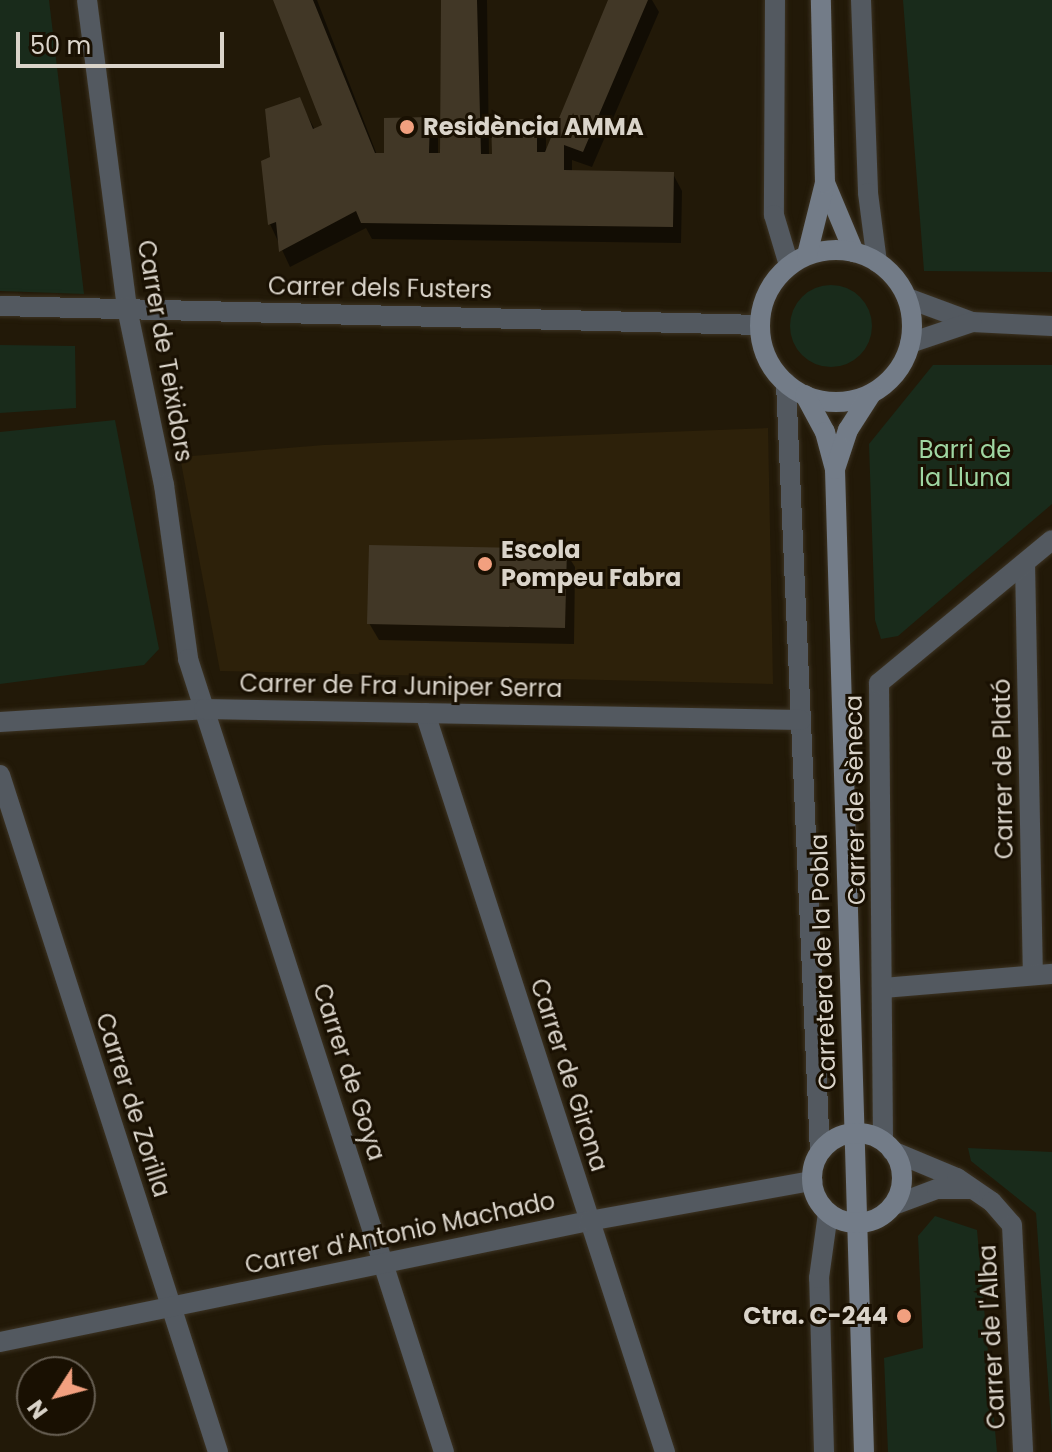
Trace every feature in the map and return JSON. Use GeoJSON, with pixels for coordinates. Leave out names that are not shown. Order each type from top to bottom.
{"type":"FeatureCollection","features":[{"type":"Feature","properties":{"kind":"street","name":"Carrer de Teixidors"},"geometry":{"type":"LineString","coordinates":[[87,0],[127,308],[164,485],[188,659],[204,709]]}},
{"type":"Feature","properties":{"kind":"street"},"geometry":{"type":"LineString","coordinates":[[775,0],[774,215],[798,260]]}},
{"type":"Feature","properties":{"kind":"street"},"geometry":{"type":"LineString","coordinates":[[821,0],[825,183],[798,260],[768,292],[759,325],[771,366],[786,383],[805,395],[827,402],[871,394],[889,381],[910,343],[907,298]]}},
{"type":"Feature","properties":{"kind":"street"},"geometry":{"type":"LineString","coordinates":[[861,0],[868,193],[877,262]]}},
{"type":"Feature","properties":{"kind":"street"},"geometry":{"type":"LineString","coordinates":[[825,183],[854,252]]}},
{"type":"Feature","properties":{"kind":"street"},"geometry":{"type":"LineString","coordinates":[[798,260],[854,252],[877,262],[907,298],[972,322],[1052,326]]}},
{"type":"Feature","properties":{"kind":"street","name":"Carrer dels Fusters"},"geometry":{"type":"LineString","coordinates":[[0,306],[759,325]]}},
{"type":"Feature","properties":{"kind":"street"},"geometry":{"type":"LineString","coordinates":[[910,343],[972,322]]}},
{"type":"Feature","properties":{"kind":"street","name":"Carretera de la Pobla"},"geometry":{"type":"LineString","coordinates":[[786,383],[820,1151]]}},
{"type":"Feature","properties":{"kind":"street","name":"Carretera de la Pobla"},"geometry":{"type":"LineString","coordinates":[[835,470],[848,430],[871,394]]}},
{"type":"Feature","properties":{"kind":"street","name":"Carretera de la Pobla"},"geometry":{"type":"LineString","coordinates":[[805,395],[825,432],[835,470],[864,1452]]}},
{"type":"Feature","properties":{"kind":"street","name":"Carrer de Sèneca"},"geometry":{"type":"LineString","coordinates":[[887,1146],[879,683],[1052,540]]}},
{"type":"Feature","properties":{"kind":"street","name":"Carrer de Plató"},"geometry":{"type":"LineString","coordinates":[[1025,563],[1043,974]]}},
{"type":"Feature","properties":{"kind":"street","name":"Carrer de Fra Juniper Serra"},"geometry":{"type":"LineString","coordinates":[[0,722],[204,709],[801,720]]}},
{"type":"Feature","properties":{"kind":"street","name":"Carrer de Goya"},"geometry":{"type":"LineString","coordinates":[[204,709],[444,1452]]}},
{"type":"Feature","properties":{"kind":"street","name":"Carrer de Girona"},"geometry":{"type":"LineString","coordinates":[[425,713],[665,1452]]}},
{"type":"Feature","properties":{"kind":"street","name":"Carrer de Zorilla"},"geometry":{"type":"LineString","coordinates":[[0,775],[218,1452]]}},
{"type":"Feature","properties":{"kind":"street"},"geometry":{"type":"LineString","coordinates":[[884,988],[1043,974]]}},
{"type":"Feature","properties":{"kind":"street"},"geometry":{"type":"LineString","coordinates":[[824,1452],[819,1278],[828,1213],[812,1181],[820,1151],[854,1133]]}},
{"type":"Feature","properties":{"kind":"street","name":"Carrer de l'Alba"},"geometry":{"type":"LineString","coordinates":[[854,1133],[939,1168],[972,1190],[1012,1225],[1023,1452]]}},
{"type":"Feature","properties":{"kind":"street"},"geometry":{"type":"LineString","coordinates":[[887,1146],[902,1178],[894,1205]]}},
{"type":"Feature","properties":{"kind":"street","name":"Carrer d'Antonio Machado"},"geometry":{"type":"LineString","coordinates":[[2,1335],[171,1307],[589,1221],[812,1181]]}},
{"type":"Feature","properties":{"kind":"street"},"geometry":{"type":"LineString","coordinates":[[828,1213],[858,1224],[871,1221],[894,1205],[937,1189],[972,1190]]}},
{"type":"Feature","properties":{"kind":"shaded area","name":"Escola Pompeu Fabra"},"geometry":{"type":"Polygon","coordinates":[[[768,428],[773,684],[220,671],[180,457],[324,445],[768,428]]]}},
{"type":"Feature","properties":{"kind":"green space"},"geometry":{"type":"Polygon","coordinates":[[[0,0],[49,0],[84,294],[0,291],[0,0]]]}},
{"type":"Feature","properties":{"kind":"green space"},"geometry":{"type":"Polygon","coordinates":[[[903,0],[1052,0],[1052,272],[924,271],[903,0]]]}},
{"type":"Feature","properties":{"kind":"green space"},"geometry":{"type":"Polygon","coordinates":[[[823,285],[839,285],[854,292],[865,303],[872,326],[869,342],[860,355],[839,367],[823,367],[808,360],[797,349],[790,334],[790,318],[797,303],[808,292],[823,285]]]}},
{"type":"Feature","properties":{"kind":"green space"},"geometry":{"type":"Polygon","coordinates":[[[0,345],[75,346],[76,408],[0,413],[0,345]]]}},
{"type":"Feature","properties":{"kind":"green space","name":"Barri de la Lluna"},"geometry":{"type":"Polygon","coordinates":[[[933,365],[1052,365],[1052,504],[898,636],[881,639],[875,620],[869,444],[933,365]]]}},
{"type":"Feature","properties":{"kind":"green space"},"geometry":{"type":"Polygon","coordinates":[[[115,420],[159,649],[144,665],[0,684],[0,432],[115,420]]]}},
{"type":"Feature","properties":{"kind":"green space"},"geometry":{"type":"Polygon","coordinates":[[[968,1148],[1052,1152],[1052,1437],[1036,1213],[971,1161],[968,1148]]]}},
{"type":"Feature","properties":{"kind":"green space"},"geometry":{"type":"Polygon","coordinates":[[[935,1216],[977,1230],[997,1452],[888,1452],[884,1358],[923,1348],[918,1236],[935,1216]]]}},
{"type":"Feature","properties":{"kind":"building","name":"Residència AMMA"},"geometry":{"type":"Polygon","coordinates":[[[273,0],[313,0],[375,153],[384,153],[384,118],[430,117],[429,153],[440,153],[441,0],[477,0],[481,154],[492,154],[491,119],[537,119],[537,152],[545,152],[608,0],[648,0],[583,152],[564,145],[564,170],[674,172],[673,227],[361,223],[356,211],[279,252],[276,222],[268,225],[261,161],[270,157],[265,109],[300,97],[313,129],[322,125],[273,0]]]}},
{"type":"Feature","properties":{"kind":"building"},"geometry":{"type":"Polygon","coordinates":[[[369,545],[567,549],[565,628],[367,624],[369,545]]]}},
{"type":"Feature","properties":{"kind":"place","name":"Residència AMMA"},"geometry":{"type":"Point","coordinates":[407,127]}},
{"type":"Feature","properties":{"kind":"place","name":"Escola Pompeu Fabra"},"geometry":{"type":"Point","coordinates":[485,564]}},
{"type":"Feature","properties":{"kind":"place","name":"Ctra. C-244"},"geometry":{"type":"Point","coordinates":[904,1316]}}]}
